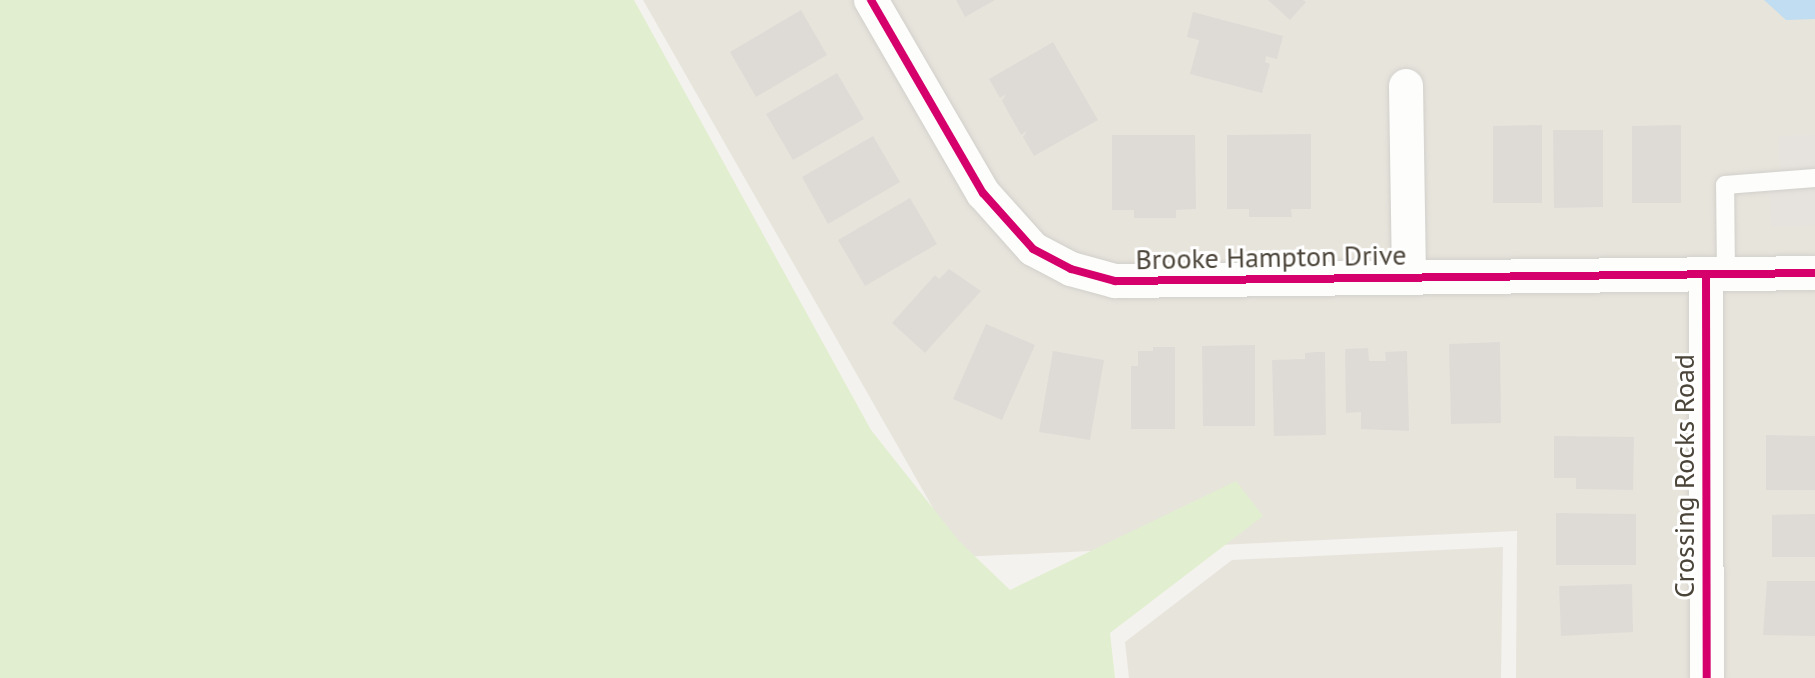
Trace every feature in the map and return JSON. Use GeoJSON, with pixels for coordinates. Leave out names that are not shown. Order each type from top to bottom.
{"type":"FeatureCollection","features":[{"type":"Feature","properties":{"kind":"street","name":"Brooke Hampton Drive"},"geometry":{"type":"LineString","coordinates":[[871,0],[983,193],[1004,221],[1046,256],[1115,281],[1815,273]]}},
{"type":"Feature","properties":{"kind":"street"},"geometry":{"type":"LineString","coordinates":[[1406,86],[1409,277]]}},
{"type":"Feature","properties":{"kind":"street","name":"Crossing Rocks Road"},"geometry":{"type":"LineString","coordinates":[[1707,678],[1716,275]]}},
{"type":"Feature","properties":{"kind":"lane"},"geometry":{"type":"LineString","coordinates":[[1716,275],[1725,185],[1815,178]]}},
{"type":"Feature","properties":{"kind":"shaded area"},"geometry":{"type":"Polygon","coordinates":[[[643,0],[1815,0],[1815,678],[1516,678],[1517,531],[961,557],[643,0]]]}},
{"type":"Feature","properties":{"kind":"shaded area"},"geometry":{"type":"Polygon","coordinates":[[[1815,135],[1815,225],[1771,227],[1769,182],[1781,180],[1778,136],[1815,135]]]}},
{"type":"Feature","properties":{"kind":"shaded area"},"geometry":{"type":"Polygon","coordinates":[[[1503,547],[1501,678],[1129,678],[1125,642],[1232,560],[1503,547]]]}},
{"type":"Feature","properties":{"kind":"green space"},"geometry":{"type":"Polygon","coordinates":[[[0,0],[634,0],[871,430],[959,541],[1010,590],[1236,481],[1263,516],[1110,633],[1115,678],[0,678],[0,0]]]}},
{"type":"Feature","properties":{"kind":"water"},"geometry":{"type":"Polygon","coordinates":[[[1764,0],[1815,0],[1815,19],[1786,20],[1764,0]]]}},
{"type":"Feature","properties":{"kind":"building"},"geometry":{"type":"Polygon","coordinates":[[[956,0],[995,0],[965,17],[956,0]]]}},
{"type":"Feature","properties":{"kind":"building"},"geometry":{"type":"Polygon","coordinates":[[[1268,0],[1303,0],[1306,2],[1290,20],[1268,0]]]}},
{"type":"Feature","properties":{"kind":"building"},"geometry":{"type":"Polygon","coordinates":[[[801,10],[827,55],[756,97],[730,52],[801,10]]]}},
{"type":"Feature","properties":{"kind":"building"},"geometry":{"type":"Polygon","coordinates":[[[1193,12],[1283,36],[1277,59],[1266,56],[1265,62],[1270,64],[1262,93],[1190,74],[1199,40],[1187,37],[1193,12]]]}},
{"type":"Feature","properties":{"kind":"building"},"geometry":{"type":"Polygon","coordinates":[[[1053,42],[1098,120],[1034,156],[1023,137],[1027,131],[1021,135],[1002,101],[1006,94],[1000,98],[989,79],[1053,42]]]}},
{"type":"Feature","properties":{"kind":"building"},"geometry":{"type":"Polygon","coordinates":[[[837,73],[864,119],[793,160],[766,114],[837,73]]]}},
{"type":"Feature","properties":{"kind":"building"},"geometry":{"type":"Polygon","coordinates":[[[1542,125],[1542,203],[1493,203],[1493,126],[1542,125]]]}},
{"type":"Feature","properties":{"kind":"building"},"geometry":{"type":"Polygon","coordinates":[[[1681,125],[1681,203],[1632,203],[1632,126],[1681,125]]]}},
{"type":"Feature","properties":{"kind":"building"},"geometry":{"type":"Polygon","coordinates":[[[1553,130],[1603,130],[1603,207],[1554,208],[1553,130]]]}},
{"type":"Feature","properties":{"kind":"building"},"geometry":{"type":"Polygon","coordinates":[[[1311,134],[1311,209],[1291,209],[1292,217],[1249,217],[1249,209],[1227,209],[1227,135],[1311,134]]]}},
{"type":"Feature","properties":{"kind":"building"},"geometry":{"type":"Polygon","coordinates":[[[1112,135],[1195,135],[1196,209],[1176,210],[1176,218],[1134,218],[1134,210],[1112,210],[1112,135]]]}},
{"type":"Feature","properties":{"kind":"building"},"geometry":{"type":"Polygon","coordinates":[[[873,136],[900,182],[828,224],[802,177],[873,136]]]}},
{"type":"Feature","properties":{"kind":"building"},"geometry":{"type":"Polygon","coordinates":[[[910,198],[937,244],[865,286],[838,240],[910,198]]]}},
{"type":"Feature","properties":{"kind":"building"},"geometry":{"type":"Polygon","coordinates":[[[949,269],[981,291],[925,353],[892,323],[935,275],[939,279],[949,269]]]}},
{"type":"Feature","properties":{"kind":"building"},"geometry":{"type":"Polygon","coordinates":[[[986,324],[1035,345],[1002,420],[953,399],[986,324]]]}},
{"type":"Feature","properties":{"kind":"building"},"geometry":{"type":"Polygon","coordinates":[[[1500,342],[1501,423],[1451,424],[1449,344],[1500,342]]]}},
{"type":"Feature","properties":{"kind":"building"},"geometry":{"type":"Polygon","coordinates":[[[1255,345],[1255,426],[1203,426],[1202,346],[1255,345]]]}},
{"type":"Feature","properties":{"kind":"building"},"geometry":{"type":"Polygon","coordinates":[[[1153,347],[1175,347],[1175,429],[1131,429],[1131,366],[1138,366],[1138,351],[1153,351],[1153,347]]]}},
{"type":"Feature","properties":{"kind":"building"},"geometry":{"type":"Polygon","coordinates":[[[1368,348],[1369,361],[1386,361],[1385,352],[1407,351],[1409,431],[1361,429],[1361,412],[1346,413],[1345,349],[1368,348]]]}},
{"type":"Feature","properties":{"kind":"building"},"geometry":{"type":"Polygon","coordinates":[[[1053,351],[1104,360],[1090,440],[1039,432],[1053,351]]]}},
{"type":"Feature","properties":{"kind":"building"},"geometry":{"type":"Polygon","coordinates":[[[1325,352],[1326,435],[1274,436],[1272,360],[1305,359],[1305,353],[1325,352]]]}},
{"type":"Feature","properties":{"kind":"building"},"geometry":{"type":"Polygon","coordinates":[[[1766,435],[1815,436],[1815,490],[1766,490],[1766,435]]]}},
{"type":"Feature","properties":{"kind":"building"},"geometry":{"type":"Polygon","coordinates":[[[1554,436],[1634,437],[1633,490],[1576,489],[1576,478],[1554,478],[1554,436]]]}},
{"type":"Feature","properties":{"kind":"building"},"geometry":{"type":"Polygon","coordinates":[[[1556,513],[1636,514],[1636,565],[1556,565],[1556,513]]]}},
{"type":"Feature","properties":{"kind":"building"},"geometry":{"type":"Polygon","coordinates":[[[1815,514],[1815,557],[1772,557],[1772,515],[1815,514]]]}},
{"type":"Feature","properties":{"kind":"building"},"geometry":{"type":"Polygon","coordinates":[[[1767,581],[1815,581],[1815,636],[1763,635],[1767,581]]]}},
{"type":"Feature","properties":{"kind":"building"},"geometry":{"type":"Polygon","coordinates":[[[1632,584],[1633,632],[1561,636],[1559,586],[1632,584]]]}},
{"type":"Feature","properties":{"kind":"cycle path"},"geometry":{"type":"LineString","coordinates":[[871,0],[983,193],[1033,249],[1071,269],[1115,281],[1815,273]]}},
{"type":"Feature","properties":{"kind":"cycle path"},"geometry":{"type":"LineString","coordinates":[[1706,275],[1707,678]]}}]}
